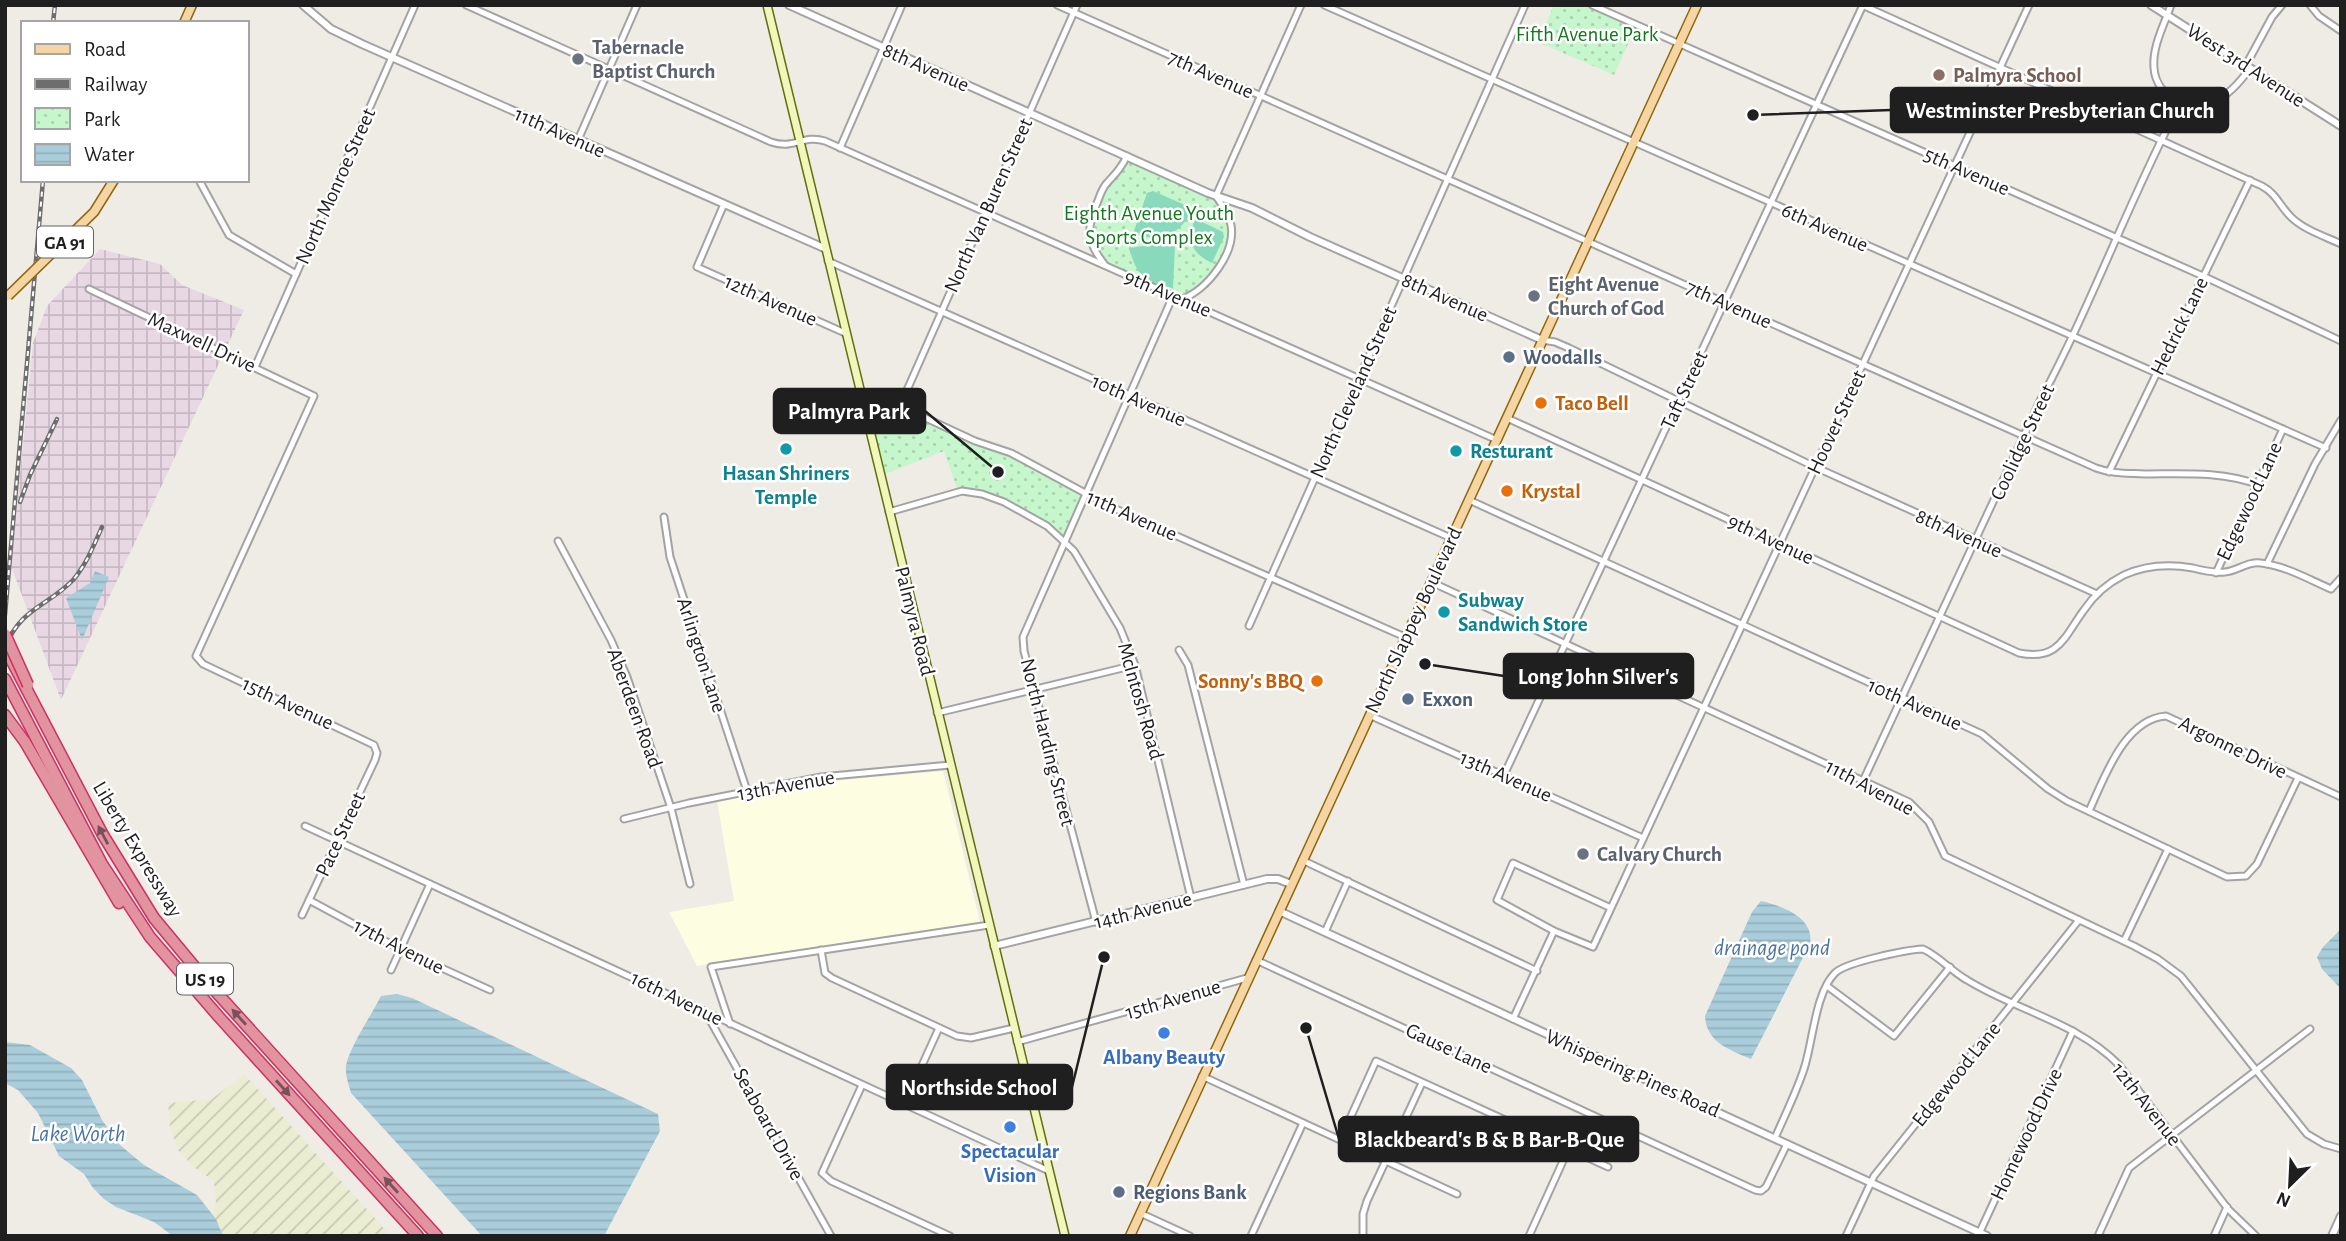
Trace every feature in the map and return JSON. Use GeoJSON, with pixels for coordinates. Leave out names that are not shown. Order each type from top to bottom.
{"type":"FeatureCollection","features":[{"type":"Feature","properties":{"kind":"highway"},"geometry":{"type":"LineString","coordinates":[[5,634],[27,685]]}},
{"type":"Feature","properties":{"kind":"highway"},"geometry":{"type":"LineString","coordinates":[[5,648],[27,685]]}},
{"type":"Feature","properties":{"kind":"highway","name":"Liberty Expressway"},"geometry":{"type":"LineString","coordinates":[[5,679],[102,864],[150,937],[418,1236]]}},
{"type":"Feature","properties":{"kind":"highway","name":"Liberty Expressway"},"geometry":{"type":"LineString","coordinates":[[27,685],[108,844],[161,927],[208,983],[437,1236]]}},
{"type":"Feature","properties":{"kind":"highway"},"geometry":{"type":"LineString","coordinates":[[5,715],[17,730],[118,902],[147,943],[219,1017]]}},
{"type":"Feature","properties":{"kind":"main road","name":"Palmyra Road"},"geometry":{"type":"LineString","coordinates":[[768,5],[824,248],[1065,1236]]}},
{"type":"Feature","properties":{"kind":"main road","name":"North Slappey Boulevard"},"geometry":{"type":"LineString","coordinates":[[1129,1236],[1697,5]]}},
{"type":"Feature","properties":{"kind":"main road","name":"GA 91"},"geometry":{"type":"LineString","coordinates":[[6,298],[88,218],[113,182]]}},
{"type":"Feature","properties":{"kind":"street","name":"11th Avenue"},"geometry":{"type":"LineString","coordinates":[[303,5],[331,29],[392,58],[824,248]]}},
{"type":"Feature","properties":{"kind":"street","name":"North Monroe Street"},"geometry":{"type":"LineString","coordinates":[[255,368],[415,5]]}},
{"type":"Feature","properties":{"kind":"street"},"geometry":{"type":"LineString","coordinates":[[466,5],[771,142],[785,146],[799,141]]}},
{"type":"Feature","properties":{"kind":"street"},"geometry":{"type":"LineString","coordinates":[[578,140],[637,5]]}},
{"type":"Feature","properties":{"kind":"street","name":"8th Avenue"},"geometry":{"type":"LineString","coordinates":[[789,5],[1216,196],[1252,208],[1542,340],[1569,348],[1815,467],[2097,594]]}},
{"type":"Feature","properties":{"kind":"street"},"geometry":{"type":"LineString","coordinates":[[840,148],[902,5]]}},
{"type":"Feature","properties":{"kind":"street","name":"7th Avenue"},"geometry":{"type":"LineString","coordinates":[[1058,5],[2109,472],[2213,475],[2236,477],[2259,485]]}},
{"type":"Feature","properties":{"kind":"street","name":"North Van Buren Street"},"geometry":{"type":"LineString","coordinates":[[900,406],[1077,5]]}},
{"type":"Feature","properties":{"kind":"street"},"geometry":{"type":"LineString","coordinates":[[1181,299],[1189,297],[1206,282],[1223,260],[1230,244],[1230,218],[1216,196],[1301,5]]}},
{"type":"Feature","properties":{"kind":"street","name":"6th Avenue"},"geometry":{"type":"LineString","coordinates":[[1324,5],[2326,448]]}},
{"type":"Feature","properties":{"kind":"street","name":"North Cleveland Street"},"geometry":{"type":"LineString","coordinates":[[1249,626],[1525,5]]}},
{"type":"Feature","properties":{"kind":"street","name":"5th Avenue"},"geometry":{"type":"LineString","coordinates":[[1592,5],[2203,276],[2341,341]]}},
{"type":"Feature","properties":{"kind":"street"},"geometry":{"type":"LineString","coordinates":[[1862,5],[2271,190],[2286,212],[2303,226],[2341,244]]}},
{"type":"Feature","properties":{"kind":"street","name":"Taft Street"},"geometry":{"type":"LineString","coordinates":[[1504,775],[1862,5]]}},
{"type":"Feature","properties":{"kind":"street","name":"Hoover Street"},"geometry":{"type":"LineString","coordinates":[[1554,930],[1593,947],[2029,5]]}},
{"type":"Feature","properties":{"kind":"street","name":"West 3rd Avenue"},"geometry":{"type":"LineString","coordinates":[[2151,5],[2341,126]]}},
{"type":"Feature","properties":{"kind":"street"},"geometry":{"type":"LineString","coordinates":[[2171,5],[2156,48],[2154,75],[2163,91],[2180,103],[2195,105],[2213,102],[2234,88],[2272,17],[2282,5]]}},
{"type":"Feature","properties":{"kind":"street"},"geometry":{"type":"LineString","coordinates":[[2310,5],[2319,16],[2341,31]]}},
{"type":"Feature","properties":{"kind":"street","name":"Coolidge Street"},"geometry":{"type":"LineString","coordinates":[[1863,781],[2040,401],[2074,337],[2116,237],[2180,103]]}},
{"type":"Feature","properties":{"kind":"street","name":"9th Avenue"},"geometry":{"type":"LineString","coordinates":[[799,141],[818,139],[840,148],[1496,440]]}},
{"type":"Feature","properties":{"kind":"street"},"geometry":{"type":"LineString","coordinates":[[1107,267],[1092,243],[1088,223],[1104,186],[1120,170],[1127,156]]}},
{"type":"Feature","properties":{"kind":"street","name":"Hedrick Lane"},"geometry":{"type":"LineString","coordinates":[[2109,472],[2250,180]]}},
{"type":"Feature","properties":{"kind":"street"},"geometry":{"type":"LineString","coordinates":[[200,182],[229,235],[296,274]]}},
{"type":"Feature","properties":{"kind":"street","name":"12th Avenue"},"geometry":{"type":"LineString","coordinates":[[724,204],[697,267],[845,333]]}},
{"type":"Feature","properties":{"kind":"street","name":"10th Avenue"},"geometry":{"type":"LineString","coordinates":[[828,261],[1451,538]]}},
{"type":"Feature","properties":{"kind":"street","name":"Maxwell Drive"},"geometry":{"type":"LineString","coordinates":[[89,289],[314,396],[196,656]]}},
{"type":"Feature","properties":{"kind":"street","name":"North Harding Street"},"geometry":{"type":"LineString","coordinates":[[1096,922],[1024,651],[1023,637],[1172,296]]}},
{"type":"Feature","properties":{"kind":"street","name":"11th Avenue"},"geometry":{"type":"LineString","coordinates":[[860,394],[900,406],[967,438],[1031,462],[1084,494],[1405,637]]}},
{"type":"Feature","properties":{"kind":"street","name":"9th Avenue"},"geometry":{"type":"LineString","coordinates":[[1507,418],[2019,653],[2038,655],[2052,652],[2061,644],[2097,594]]}},
{"type":"Feature","properties":{"kind":"street"},"geometry":{"type":"LineString","coordinates":[[2267,564],[2310,474],[2341,419]]}},
{"type":"Feature","properties":{"kind":"street","name":"Edgewood Lane"},"geometry":{"type":"LineString","coordinates":[[2216,573],[2283,429]]}},
{"type":"Feature","properties":{"kind":"street","name":"McIntosh Road"},"geometry":{"type":"LineString","coordinates":[[889,512],[949,494],[972,492],[1004,502],[1046,526],[1065,541],[1086,570],[1120,628],[1135,665],[1191,898]]}},
{"type":"Feature","properties":{"kind":"street","name":"10th Avenue"},"geometry":{"type":"LineString","coordinates":[[1469,500],[1982,734],[2067,801],[2227,877],[2246,876],[2257,864],[2298,778]]}},
{"type":"Feature","properties":{"kind":"street","name":"Arlington Lane"},"geometry":{"type":"LineString","coordinates":[[664,517],[670,557],[747,791]]}},
{"type":"Feature","properties":{"kind":"street","name":"Aberdeen Road"},"geometry":{"type":"LineString","coordinates":[[558,541],[622,663],[671,808],[690,884]]}},
{"type":"Feature","properties":{"kind":"street"},"geometry":{"type":"LineString","coordinates":[[2097,594],[2124,575],[2154,566],[2216,573],[2232,572],[2256,562],[2285,568],[2331,589],[2341,578]]}},
{"type":"Feature","properties":{"kind":"street","name":"11th Avenue"},"geometry":{"type":"LineString","coordinates":[[1431,582],[1896,795],[1921,812],[1945,856],[2124,941],[2158,959],[2181,976],[2307,1134],[2324,1144],[2341,1149]]}},
{"type":"Feature","properties":{"kind":"street"},"geometry":{"type":"LineString","coordinates":[[1179,650],[1188,665],[1244,885]]}},
{"type":"Feature","properties":{"kind":"street","name":"15th Avenue"},"geometry":{"type":"LineString","coordinates":[[196,656],[203,664],[368,740],[377,753]]}},
{"type":"Feature","properties":{"kind":"street"},"geometry":{"type":"LineString","coordinates":[[937,713],[1135,665]]}},
{"type":"Feature","properties":{"kind":"street","name":"13th Avenue"},"geometry":{"type":"LineString","coordinates":[[1369,715],[1643,838]]}},
{"type":"Feature","properties":{"kind":"street","name":"Argonne Drive"},"geometry":{"type":"LineString","coordinates":[[2089,811],[2121,745],[2160,716],[2170,716],[2341,797]]}},
{"type":"Feature","properties":{"kind":"street","name":"Pace Street"},"geometry":{"type":"LineString","coordinates":[[302,915],[377,753]]}},
{"type":"Feature","properties":{"kind":"street","name":"13th Avenue"},"geometry":{"type":"LineString","coordinates":[[624,819],[821,777],[950,765]]}},
{"type":"Feature","properties":{"kind":"street","name":"16th Avenue"},"geometry":{"type":"LineString","coordinates":[[305,825],[1049,1171]]}},
{"type":"Feature","properties":{"kind":"street"},"geometry":{"type":"LineString","coordinates":[[2124,941],[2168,849]]}},
{"type":"Feature","properties":{"kind":"street"},"geometry":{"type":"LineString","coordinates":[[1302,860],[1537,971]]}},
{"type":"Feature","properties":{"kind":"street"},"geometry":{"type":"LineString","coordinates":[[1513,1019],[1554,930],[1497,900],[1513,863],[1611,908]]}},
{"type":"Feature","properties":{"kind":"street","name":"14th Avenue"},"geometry":{"type":"LineString","coordinates":[[994,946],[1273,878],[1291,884]]}},
{"type":"Feature","properties":{"kind":"street"},"geometry":{"type":"LineString","coordinates":[[1325,932],[1348,881]]}},
{"type":"Feature","properties":{"kind":"street"},"geometry":{"type":"LineString","coordinates":[[391,970],[430,884]]}},
{"type":"Feature","properties":{"kind":"street","name":"17th Avenue"},"geometry":{"type":"LineString","coordinates":[[309,900],[400,949],[489,990]]}},
{"type":"Feature","properties":{"kind":"street","name":"Whispering Pines Road"},"geometry":{"type":"LineString","coordinates":[[1279,911],[1981,1235]]}},
{"type":"Feature","properties":{"kind":"street","name":"Edgewood Lane"},"geometry":{"type":"LineString","coordinates":[[1846,1236],[1871,1182],[2079,920]]}},
{"type":"Feature","properties":{"kind":"street"},"geometry":{"type":"LineString","coordinates":[[730,1024],[711,967],[989,925]]}},
{"type":"Feature","properties":{"kind":"street","name":"12th Avenue"},"geometry":{"type":"LineString","coordinates":[[1827,986],[1832,976],[1843,967],[1923,949],[1968,981],[2092,1041],[2119,1065],[2227,1207],[2256,1236]]}},
{"type":"Feature","properties":{"kind":"street"},"geometry":{"type":"LineString","coordinates":[[821,950],[825,973],[831,978],[957,1036],[971,1038],[1014,1028]]}},
{"type":"Feature","properties":{"kind":"street","name":"Gause Lane"},"geometry":{"type":"LineString","coordinates":[[1256,960],[1755,1190],[1761,1191],[1766,1187],[1787,1144]]}},
{"type":"Feature","properties":{"kind":"street"},"geometry":{"type":"LineString","coordinates":[[1775,1138],[1804,1068],[1816,1012],[1827,986],[1894,1036],[1950,967]]}},
{"type":"Feature","properties":{"kind":"street","name":"15th Avenue"},"geometry":{"type":"LineString","coordinates":[[1017,1042],[1247,978]]}},
{"type":"Feature","properties":{"kind":"street","name":"Seaboard Drive"},"geometry":{"type":"LineString","coordinates":[[706,1013],[831,1236]]}},
{"type":"Feature","properties":{"kind":"street"},"geometry":{"type":"LineString","coordinates":[[904,1105],[940,1028]]}},
{"type":"Feature","properties":{"kind":"street"},"geometry":{"type":"LineString","coordinates":[[2098,1236],[2129,1168],[2310,1029]]}},
{"type":"Feature","properties":{"kind":"street","name":"Homewood Drive"},"geometry":{"type":"LineString","coordinates":[[1981,1235],[2073,1031]]}},
{"type":"Feature","properties":{"kind":"street"},"geometry":{"type":"LineString","coordinates":[[1347,1125],[1376,1061],[1608,1167]]}},
{"type":"Feature","properties":{"kind":"street"},"geometry":{"type":"LineString","coordinates":[[1202,1076],[1457,1194]]}},
{"type":"Feature","properties":{"kind":"street"},"geometry":{"type":"LineString","coordinates":[[1363,1236],[1363,1214],[1422,1083]]}},
{"type":"Feature","properties":{"kind":"street"},"geometry":{"type":"LineString","coordinates":[[862,1086],[822,1171],[824,1177],[950,1236]]}},
{"type":"Feature","properties":{"kind":"street"},"geometry":{"type":"LineString","coordinates":[[1251,1236],[1303,1123]]}},
{"type":"Feature","properties":{"kind":"street"},"geometry":{"type":"LineString","coordinates":[[1529,1236],[1568,1150]]}},
{"type":"Feature","properties":{"kind":"street"},"geometry":{"type":"LineString","coordinates":[[2214,1236],[2227,1207]]}},
{"type":"Feature","properties":{"kind":"street"},"geometry":{"type":"LineString","coordinates":[[1140,1213],[1190,1236]]}},
{"type":"Feature","properties":{"kind":"street"},"geometry":{"type":"LineString","coordinates":[[2332,1236],[2341,1216]]}},
{"type":"Feature","properties":{"kind":"shaded area"},"geometry":{"type":"Polygon","coordinates":[[[100,249],[160,264],[182,285],[244,310],[61,700],[11,566],[33,343],[47,306],[100,249]]]}},
{"type":"Feature","properties":{"kind":"shaded area"},"geometry":{"type":"Polygon","coordinates":[[[943,771],[980,922],[697,966],[669,912],[734,901],[717,801],[818,782],[943,771]]]}},
{"type":"Feature","properties":{"kind":"shaded area"},"geometry":{"type":"Polygon","coordinates":[[[244,1074],[391,1236],[223,1236],[212,1214],[216,1204],[214,1181],[194,1167],[178,1150],[170,1127],[168,1103],[212,1099],[244,1074]]]}},
{"type":"Feature","properties":{"kind":"green space","name":"Fifth Avenue Park"},"geometry":{"type":"Polygon","coordinates":[[[1554,5],[1590,5],[1636,26],[1614,75],[1538,42],[1554,5]]]}},
{"type":"Feature","properties":{"kind":"green space","name":"Eighth Avenue Youth Sports Complex"},"geometry":{"type":"Polygon","coordinates":[[[1128,157],[1216,196],[1231,227],[1227,252],[1206,282],[1181,299],[1108,267],[1097,254],[1089,229],[1105,186],[1128,157]]]}},
{"type":"Feature","properties":{"kind":"green space"},"geometry":{"type":"Polygon","coordinates":[[[1153,191],[1194,209],[1182,225],[1169,235],[1153,238],[1133,234],[1147,193],[1153,191]]]}},
{"type":"Feature","properties":{"kind":"green space"},"geometry":{"type":"Polygon","coordinates":[[[1196,219],[1223,232],[1224,237],[1212,263],[1199,255],[1192,245],[1192,226],[1196,219]]]}},
{"type":"Feature","properties":{"kind":"green space"},"geometry":{"type":"Polygon","coordinates":[[[1171,242],[1175,246],[1173,288],[1143,276],[1135,265],[1129,248],[1171,242]]]}},
{"type":"Feature","properties":{"kind":"green space"},"geometry":{"type":"Polygon","coordinates":[[[860,395],[878,399],[1011,454],[1083,495],[1065,539],[1005,501],[958,491],[944,451],[880,476],[860,395]]]}},
{"type":"Feature","properties":{"kind":"water"},"geometry":{"type":"Polygon","coordinates":[[[95,571],[109,577],[82,640],[66,598],[90,583],[95,571]]]}},
{"type":"Feature","properties":{"kind":"water","name":"drainage pond"},"geometry":{"type":"Polygon","coordinates":[[[1761,901],[1779,906],[1802,920],[1808,927],[1810,944],[1751,1059],[1714,1039],[1706,1025],[1705,1016],[1752,912],[1761,901]]]}},
{"type":"Feature","properties":{"kind":"water"},"geometry":{"type":"Polygon","coordinates":[[[2341,929],[2341,989],[2322,969],[2317,957],[2341,929]]]}},
{"type":"Feature","properties":{"kind":"water"},"geometry":{"type":"Polygon","coordinates":[[[397,994],[412,998],[658,1114],[660,1131],[604,1236],[482,1236],[351,1093],[346,1069],[351,1050],[381,996],[397,994]]]}},
{"type":"Feature","properties":{"kind":"water","name":"Lake Worth"},"geometry":{"type":"Polygon","coordinates":[[[5,1042],[30,1045],[71,1068],[82,1080],[102,1120],[120,1145],[144,1165],[197,1195],[216,1219],[223,1236],[173,1236],[154,1222],[116,1207],[104,1199],[84,1174],[59,1156],[38,1113],[18,1090],[5,1083],[5,1042]]]}},
{"type":"Feature","properties":{"kind":"railway"},"geometry":{"type":"LineString","coordinates":[[53,21],[55,5]]}},
{"type":"Feature","properties":{"kind":"railway"},"geometry":{"type":"LineString","coordinates":[[5,615],[43,182]]}},
{"type":"Feature","properties":{"kind":"railway"},"geometry":{"type":"LineString","coordinates":[[20,502],[57,419]]}},
{"type":"Feature","properties":{"kind":"railway"},"geometry":{"type":"LineString","coordinates":[[5,648],[18,624],[64,589],[78,574],[102,527]]}},
{"type":"Feature","properties":{"kind":"place","name":"Tabernacle Baptist Church"},"geometry":{"type":"Point","coordinates":[578,59]}},
{"type":"Feature","properties":{"kind":"place","name":"Palmyra School"},"geometry":{"type":"Point","coordinates":[1939,75]}},
{"type":"Feature","properties":{"kind":"place","name":"Westminster Presbyterian Church"},"geometry":{"type":"Point","coordinates":[1753,115]}},
{"type":"Feature","properties":{"kind":"place","name":"Eight Avenue Church of God"},"geometry":{"type":"Point","coordinates":[1534,296]}},
{"type":"Feature","properties":{"kind":"place","name":"Woodalls"},"geometry":{"type":"Point","coordinates":[1509,357]}},
{"type":"Feature","properties":{"kind":"place","name":"Taco Bell"},"geometry":{"type":"Point","coordinates":[1541,403]}},
{"type":"Feature","properties":{"kind":"place","name":"Hasan Shriners Temple"},"geometry":{"type":"Point","coordinates":[786,449]}},
{"type":"Feature","properties":{"kind":"place","name":"Resturant"},"geometry":{"type":"Point","coordinates":[1456,451]}},
{"type":"Feature","properties":{"kind":"place","name":"Palmyra Park"},"geometry":{"type":"Point","coordinates":[998,472]}},
{"type":"Feature","properties":{"kind":"place","name":"Krystal"},"geometry":{"type":"Point","coordinates":[1507,491]}},
{"type":"Feature","properties":{"kind":"place","name":"Subway Sandwich Store"},"geometry":{"type":"Point","coordinates":[1444,612]}},
{"type":"Feature","properties":{"kind":"place","name":"Long John Silver's"},"geometry":{"type":"Point","coordinates":[1425,664]}},
{"type":"Feature","properties":{"kind":"place","name":"Sonny's BBQ"},"geometry":{"type":"Point","coordinates":[1317,681]}},
{"type":"Feature","properties":{"kind":"place","name":"Exxon"},"geometry":{"type":"Point","coordinates":[1408,699]}},
{"type":"Feature","properties":{"kind":"place","name":"Calvary Church"},"geometry":{"type":"Point","coordinates":[1583,854]}},
{"type":"Feature","properties":{"kind":"place","name":"Northside School"},"geometry":{"type":"Point","coordinates":[1104,957]}},
{"type":"Feature","properties":{"kind":"place","name":"Blackbeard's B & B Bar-B-Que"},"geometry":{"type":"Point","coordinates":[1306,1028]}},
{"type":"Feature","properties":{"kind":"place","name":"Albany Beauty"},"geometry":{"type":"Point","coordinates":[1164,1033]}},
{"type":"Feature","properties":{"kind":"place","name":"Spectacular Vision"},"geometry":{"type":"Point","coordinates":[1010,1127]}},
{"type":"Feature","properties":{"kind":"place","name":"Regions Bank"},"geometry":{"type":"Point","coordinates":[1119,1192]}}]}
